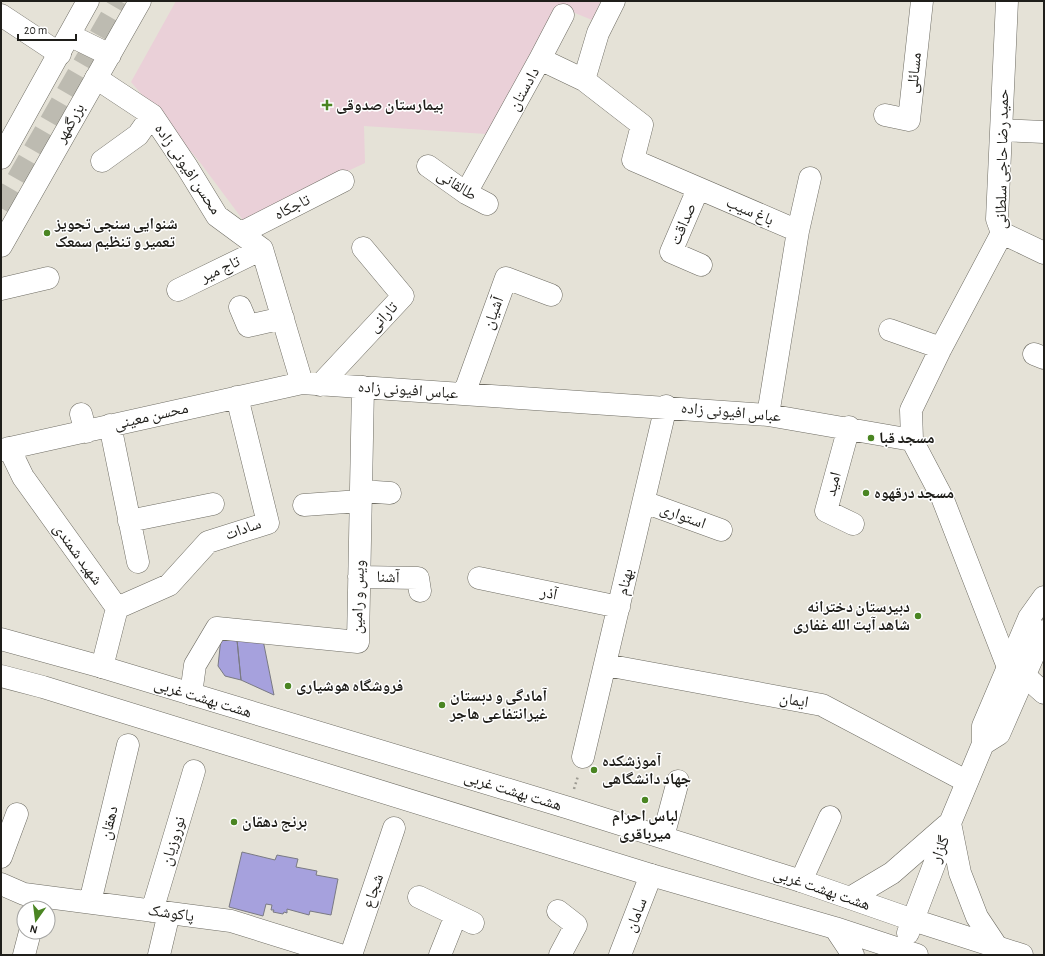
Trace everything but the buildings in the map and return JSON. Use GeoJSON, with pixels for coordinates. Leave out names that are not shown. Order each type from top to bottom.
{"type":"FeatureCollection","features":[{"type":"Feature","properties":{"kind":"street"},"geometry":{"type":"LineString","coordinates":[[4,145],[88,1]]}},
{"type":"Feature","properties":{"kind":"street","name":"بزرگمهر"},"geometry":{"type":"LineString","coordinates":[[1,246],[140,1]]}},
{"type":"Feature","properties":{"kind":"street"},"geometry":{"type":"LineString","coordinates":[[584,80],[598,33],[614,1]]}},
{"type":"Feature","properties":{"kind":"street","name":"مسائلی"},"geometry":{"type":"LineString","coordinates":[[885,115],[909,120],[922,1]]}},
{"type":"Feature","properties":{"kind":"street","name":"حمید رضا حاجی سلطانی"},"geometry":{"type":"LineString","coordinates":[[912,440],[911,410],[940,348],[1002,233],[997,219],[1007,1]]}},
{"type":"Feature","properties":{"kind":"street"},"geometry":{"type":"LineString","coordinates":[[540,59],[563,15]]}},
{"type":"Feature","properties":{"kind":"street"},"geometry":{"type":"LineString","coordinates":[[1,16],[64,44],[110,55]]}},
{"type":"Feature","properties":{"kind":"street","name":"دادستان"},"geometry":{"type":"LineString","coordinates":[[466,193],[540,59],[584,80]]}},
{"type":"Feature","properties":{"kind":"street","name":"محسن افیونی زاده"},"geometry":{"type":"LineString","coordinates":[[96,78],[152,116],[217,216],[262,249]]}},
{"type":"Feature","properties":{"kind":"street","name":"باغ سیب"},"geometry":{"type":"LineString","coordinates":[[584,80],[642,125],[633,160],[798,231]]}},
{"type":"Feature","properties":{"kind":"street"},"geometry":{"type":"LineString","coordinates":[[102,161],[138,135],[152,116]]}},
{"type":"Feature","properties":{"kind":"street"},"geometry":{"type":"LineString","coordinates":[[1002,130],[1044,132]]}},
{"type":"Feature","properties":{"kind":"street","name":"طالقانی"},"geometry":{"type":"LineString","coordinates":[[428,166],[466,193],[487,204]]}},
{"type":"Feature","properties":{"kind":"street"},"geometry":{"type":"LineString","coordinates":[[768,414],[798,231],[810,178]]}},
{"type":"Feature","properties":{"kind":"street","name":"تاجکاه"},"geometry":{"type":"LineString","coordinates":[[240,234],[342,182]]}},
{"type":"Feature","properties":{"kind":"street","name":"صداقت"},"geometry":{"type":"LineString","coordinates":[[698,189],[671,252],[701,264]]}},
{"type":"Feature","properties":{"kind":"street"},"geometry":{"type":"LineString","coordinates":[[1002,233],[1044,253]]}},
{"type":"Feature","properties":{"kind":"street","name":"تارانی"},"geometry":{"type":"LineString","coordinates":[[311,384],[403,296],[363,248]]}},
{"type":"Feature","properties":{"kind":"street"},"geometry":{"type":"LineString","coordinates":[[262,249],[283,318],[311,384]]}},
{"type":"Feature","properties":{"kind":"street","name":"تاج میر"},"geometry":{"type":"LineString","coordinates":[[178,290],[262,249]]}},
{"type":"Feature","properties":{"kind":"street"},"geometry":{"type":"LineString","coordinates":[[1,289],[48,278]]}},
{"type":"Feature","properties":{"kind":"street","name":"آشیان"},"geometry":{"type":"LineString","coordinates":[[464,394],[506,278],[551,295]]}},
{"type":"Feature","properties":{"kind":"street"},"geometry":{"type":"LineString","coordinates":[[240,307],[248,326],[283,318]]}},
{"type":"Feature","properties":{"kind":"street"},"geometry":{"type":"LineString","coordinates":[[890,330],[940,348]]}},
{"type":"Feature","properties":{"kind":"street","name":"عباس افیونی زاده"},"geometry":{"type":"LineString","coordinates":[[311,384],[666,406],[768,414],[848,427],[912,440]]}},
{"type":"Feature","properties":{"kind":"street","name":"محسن معینی"},"geometry":{"type":"LineString","coordinates":[[5,449],[84,423],[110,425],[237,397],[311,384]]}},
{"type":"Feature","properties":{"kind":"street","name":"ویس و رامین"},"geometry":{"type":"LineString","coordinates":[[190,694],[195,665],[217,628],[358,642],[363,387]]}},
{"type":"Feature","properties":{"kind":"street","name":"سادات"},"geometry":{"type":"LineString","coordinates":[[117,608],[169,585],[208,542],[268,523],[237,397]]}},
{"type":"Feature","properties":{"kind":"street","name":"بهنام"},"geometry":{"type":"LineString","coordinates":[[583,757],[620,608],[666,406]]}},
{"type":"Feature","properties":{"kind":"street"},"geometry":{"type":"LineString","coordinates":[[110,425],[138,562]]}},
{"type":"Feature","properties":{"kind":"street","name":"امید"},"geometry":{"type":"LineString","coordinates":[[848,427],[826,511],[853,524]]}},
{"type":"Feature","properties":{"kind":"street"},"geometry":{"type":"LineString","coordinates":[[912,440],[942,497],[1016,672],[1044,693]]}},
{"type":"Feature","properties":{"kind":"street","name":"شهید شمندی"},"geometry":{"type":"LineString","coordinates":[[5,449],[23,477],[117,608]]}},
{"type":"Feature","properties":{"kind":"street"},"geometry":{"type":"LineString","coordinates":[[304,505],[390,493]]}},
{"type":"Feature","properties":{"kind":"street","name":"استواری"},"geometry":{"type":"LineString","coordinates":[[644,502],[721,530]]}},
{"type":"Feature","properties":{"kind":"street"},"geometry":{"type":"LineString","coordinates":[[129,521],[212,504]]}},
{"type":"Feature","properties":{"kind":"street","name":"آشنا"},"geometry":{"type":"LineString","coordinates":[[359,577],[391,586],[419,584]]}},
{"type":"Feature","properties":{"kind":"street","name":"آذر"},"geometry":{"type":"LineString","coordinates":[[479,578],[620,608]]}},
{"type":"Feature","properties":{"kind":"street","name":"گلزار"},"geometry":{"type":"LineString","coordinates":[[1016,672],[1029,618],[1044,597]]}},
{"type":"Feature","properties":{"kind":"street"},"geometry":{"type":"LineString","coordinates":[[102,667],[117,608]]}},
{"type":"Feature","properties":{"kind":"street","name":"گلزار"},"geometry":{"type":"LineString","coordinates":[[907,953],[913,920],[966,781],[983,744],[983,726],[1016,672],[1044,631]]}},
{"type":"Feature","properties":{"kind":"street","name":"هشت بهشت غربی"},"geometry":{"type":"LineString","coordinates":[[1,639],[102,667],[663,837],[801,881],[913,920],[1022,955]]}},
{"type":"Feature","properties":{"kind":"street","name":"ایمان"},"geometry":{"type":"LineString","coordinates":[[606,665],[822,705],[966,781]]}},
{"type":"Feature","properties":{"kind":"street","name":"هشت بهشت غربی"},"geometry":{"type":"LineString","coordinates":[[1,676],[51,690],[651,875],[835,928],[907,953]]}},
{"type":"Feature","properties":{"kind":"street","name":"دهقان"},"geometry":{"type":"LineString","coordinates":[[90,902],[128,745]]}},
{"type":"Feature","properties":{"kind":"street","name":"نوروزیان"},"geometry":{"type":"LineString","coordinates":[[159,955],[161,912],[194,771]]}},
{"type":"Feature","properties":{"kind":"street"},"geometry":{"type":"LineString","coordinates":[[663,837],[678,780]]}},
{"type":"Feature","properties":{"kind":"street"},"geometry":{"type":"LineString","coordinates":[[1,856],[17,814]]}},
{"type":"Feature","properties":{"kind":"street"},"geometry":{"type":"LineString","coordinates":[[801,881],[830,817]]}},
{"type":"Feature","properties":{"kind":"street"},"geometry":{"type":"LineString","coordinates":[[850,898],[892,873],[950,823],[960,873],[977,917],[997,947]]}},
{"type":"Feature","properties":{"kind":"street","name":"شجاع"},"geometry":{"type":"LineString","coordinates":[[351,955],[394,828]]}},
{"type":"Feature","properties":{"kind":"street","name":"سامان"},"geometry":{"type":"LineString","coordinates":[[620,955],[651,875]]}},
{"type":"Feature","properties":{"kind":"street","name":"پاکوشک"},"geometry":{"type":"LineString","coordinates":[[1,884],[34,900]]}},
{"type":"Feature","properties":{"kind":"street"},"geometry":{"type":"LineString","coordinates":[[419,897],[464,919],[440,955]]}},
{"type":"Feature","properties":{"kind":"street","name":"پاکوشک"},"geometry":{"type":"LineString","coordinates":[[56,902],[90,902],[231,921],[294,948],[340,955]]}},
{"type":"Feature","properties":{"kind":"street"},"geometry":{"type":"LineString","coordinates":[[558,911],[576,925],[560,955]]}},
{"type":"Feature","properties":{"kind":"street"},"geometry":{"type":"LineString","coordinates":[[835,928],[853,955]]}},
{"type":"Feature","properties":{"kind":"street"},"geometry":{"type":"LineString","coordinates":[[24,955],[28,940]]}},
{"type":"Feature","properties":{"kind":"path"},"geometry":{"type":"LineString","coordinates":[[569,808],[583,757]]}},
{"type":"Feature","properties":{"kind":"shaded area","name":"بیمارستان صدوقی"},"geometry":{"type":"Polygon","coordinates":[[[176,1],[601,1],[592,20],[558,6],[486,134],[364,126],[365,163],[243,220],[199,161],[131,82],[176,1]]]}},
{"type":"Feature","properties":{"kind":"tunnel"},"geometry":{"type":"LineString","coordinates":[[1,208],[120,1]]}},
{"type":"Feature","properties":{"kind":"place","name":"بیمارستان صدوقی"},"geometry":{"type":"Point","coordinates":[327,105]}},
{"type":"Feature","properties":{"kind":"place","name":"شنوایی سنجی تجویز تعمیر و تنظیم سمعک"},"geometry":{"type":"Point","coordinates":[47,233]}},
{"type":"Feature","properties":{"kind":"place","name":"مسجد قبا"},"geometry":{"type":"Point","coordinates":[871,438]}},
{"type":"Feature","properties":{"kind":"place","name":"مسجد درقهوه"},"geometry":{"type":"Point","coordinates":[866,493]}},
{"type":"Feature","properties":{"kind":"place","name":"دبیرستان دخترانه شاهد آیت الله غفاری"},"geometry":{"type":"Point","coordinates":[918,616]}},
{"type":"Feature","properties":{"kind":"place","name":"فروشگاه هوشیاری"},"geometry":{"type":"Point","coordinates":[288,686]}},
{"type":"Feature","properties":{"kind":"place","name":"آمادگی و دبستان غیرانتفاعی هاجر"},"geometry":{"type":"Point","coordinates":[442,705]}},
{"type":"Feature","properties":{"kind":"place","name":"آموزشکده جهاد دانشگاهی"},"geometry":{"type":"Point","coordinates":[594,770]}},
{"type":"Feature","properties":{"kind":"place","name":"لباس احرام میرباقری"},"geometry":{"type":"Point","coordinates":[645,800]}},
{"type":"Feature","properties":{"kind":"place","name":"برنج دهقان"},"geometry":{"type":"Point","coordinates":[234,822]}}]}
